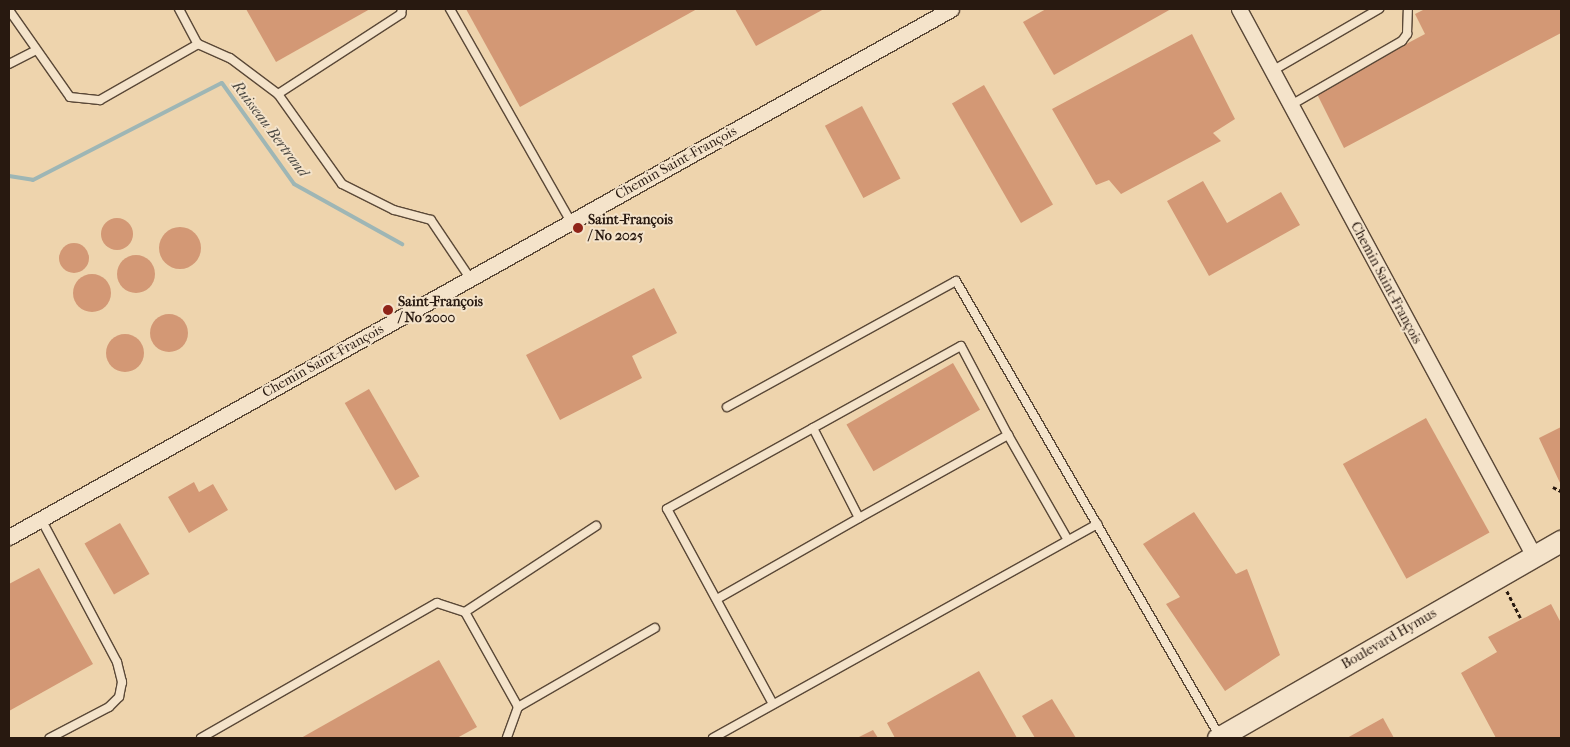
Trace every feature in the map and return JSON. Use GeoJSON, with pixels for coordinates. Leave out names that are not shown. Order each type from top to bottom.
{"type":"FeatureCollection","features":[{"type":"Feature","properties":{"kind":"street","name":"Chemin Saint-François"},"geometry":{"type":"LineString","coordinates":[[9,537],[951,9]]}},
{"type":"Feature","properties":{"kind":"street","name":"Chemin Saint-François"},"geometry":{"type":"LineString","coordinates":[[1239,9],[1534,556]]}},
{"type":"Feature","properties":{"kind":"street","name":"Boulevard Hymus"},"geometry":{"type":"LineString","coordinates":[[1219,738],[1561,541]]}},
{"type":"Feature","properties":{"kind":"lane"},"geometry":{"type":"LineString","coordinates":[[179,9],[198,44],[230,58],[278,94],[342,184],[394,210],[431,220],[470,278]]}},
{"type":"Feature","properties":{"kind":"lane"},"geometry":{"type":"LineString","coordinates":[[278,94],[401,14],[402,9]]}},
{"type":"Feature","properties":{"kind":"lane"},"geometry":{"type":"LineString","coordinates":[[450,9],[571,222]]}},
{"type":"Feature","properties":{"kind":"lane"},"geometry":{"type":"LineString","coordinates":[[1272,71],[1379,9]]}},
{"type":"Feature","properties":{"kind":"lane"},"geometry":{"type":"LineString","coordinates":[[1290,105],[1402,41],[1408,24],[1405,9]]}},
{"type":"Feature","properties":{"kind":"lane"},"geometry":{"type":"LineString","coordinates":[[9,10],[34,51],[70,97],[100,100],[198,44]]}},
{"type":"Feature","properties":{"kind":"lane"},"geometry":{"type":"LineString","coordinates":[[9,64],[34,51]]}},
{"type":"Feature","properties":{"kind":"lane"},"geometry":{"type":"LineString","coordinates":[[727,407],[956,280],[1219,738]]}},
{"type":"Feature","properties":{"kind":"lane"},"geometry":{"type":"LineString","coordinates":[[773,704],[667,509],[961,346],[1008,436],[1068,540]]}},
{"type":"Feature","properties":{"kind":"lane"},"geometry":{"type":"LineString","coordinates":[[813,428],[859,518]]}},
{"type":"Feature","properties":{"kind":"lane"},"geometry":{"type":"LineString","coordinates":[[717,599],[1008,436]]}},
{"type":"Feature","properties":{"kind":"lane"},"geometry":{"type":"LineString","coordinates":[[41,519],[117,662],[122,682],[119,697],[109,707],[50,738]]}},
{"type":"Feature","properties":{"kind":"lane"},"geometry":{"type":"LineString","coordinates":[[713,738],[1097,524]]}},
{"type":"Feature","properties":{"kind":"lane"},"geometry":{"type":"LineString","coordinates":[[465,612],[596,526]]}},
{"type":"Feature","properties":{"kind":"lane"},"geometry":{"type":"LineString","coordinates":[[201,738],[436,603],[465,612],[518,707]]}},
{"type":"Feature","properties":{"kind":"lane"},"geometry":{"type":"LineString","coordinates":[[506,738],[518,707],[654,628]]}},
{"type":"Feature","properties":{"kind":"path"},"geometry":{"type":"LineString","coordinates":[[1553,487],[1561,491]]}},
{"type":"Feature","properties":{"kind":"path"},"geometry":{"type":"LineString","coordinates":[[1506,590],[1522,618]]}},
{"type":"Feature","properties":{"kind":"building"},"geometry":{"type":"Polygon","coordinates":[[[246,9],[370,9],[276,62],[246,9]]]}},
{"type":"Feature","properties":{"kind":"building"},"geometry":{"type":"Polygon","coordinates":[[[466,9],[697,9],[520,107],[466,9]]]}},
{"type":"Feature","properties":{"kind":"building"},"geometry":{"type":"Polygon","coordinates":[[[735,9],[824,9],[756,46],[735,9]]]}},
{"type":"Feature","properties":{"kind":"building"},"geometry":{"type":"Polygon","coordinates":[[[1046,9],[1171,9],[1054,75],[1023,22],[1046,9]]]}},
{"type":"Feature","properties":{"kind":"building"},"geometry":{"type":"Polygon","coordinates":[[[1425,9],[1561,9],[1561,33],[1344,148],[1316,92],[1425,34],[1415,14],[1425,9]]]}},
{"type":"Feature","properties":{"kind":"building"},"geometry":{"type":"Polygon","coordinates":[[[1192,34],[1235,119],[1213,133],[1221,141],[1121,194],[1109,180],[1096,185],[1052,109],[1192,34]]]}},
{"type":"Feature","properties":{"kind":"building"},"geometry":{"type":"Polygon","coordinates":[[[984,85],[1053,205],[1021,223],[952,104],[984,85]]]}},
{"type":"Feature","properties":{"kind":"building"},"geometry":{"type":"Polygon","coordinates":[[[862,106],[900,178],[863,198],[825,126],[862,106]]]}},
{"type":"Feature","properties":{"kind":"building"},"geometry":{"type":"Polygon","coordinates":[[[1203,181],[1227,223],[1281,192],[1300,225],[1209,276],[1167,201],[1203,181]]]}},
{"type":"Feature","properties":{"kind":"building"},"geometry":{"type":"Polygon","coordinates":[[[117,218],[123,219],[128,223],[132,228],[132,240],[128,245],[123,249],[117,250],[111,249],[106,245],[102,240],[101,234],[102,228],[106,223],[111,219],[117,218]]]}},
{"type":"Feature","properties":{"kind":"building"},"geometry":{"type":"Polygon","coordinates":[[[184,227],[192,230],[198,236],[201,248],[198,260],[192,266],[176,269],[168,266],[162,260],[159,244],[162,236],[168,230],[184,227]]]}},
{"type":"Feature","properties":{"kind":"building"},"geometry":{"type":"Polygon","coordinates":[[[74,243],[85,247],[89,258],[85,269],[74,273],[63,269],[59,258],[63,247],[74,243]]]}},
{"type":"Feature","properties":{"kind":"building"},"geometry":{"type":"Polygon","coordinates":[[[136,255],[150,260],[155,274],[150,288],[136,293],[122,288],[117,274],[122,260],[136,255]]]}},
{"type":"Feature","properties":{"kind":"building"},"geometry":{"type":"Polygon","coordinates":[[[92,274],[99,275],[105,280],[110,286],[110,300],[105,306],[99,311],[92,312],[85,311],[79,306],[74,300],[73,293],[74,286],[79,280],[85,275],[92,274]]]}},
{"type":"Feature","properties":{"kind":"building"},"geometry":{"type":"Polygon","coordinates":[[[654,288],[677,333],[632,356],[642,378],[560,420],[526,355],[654,288]]]}},
{"type":"Feature","properties":{"kind":"building"},"geometry":{"type":"Polygon","coordinates":[[[169,314],[183,319],[188,333],[183,347],[169,352],[155,347],[150,333],[155,319],[169,314]]]}},
{"type":"Feature","properties":{"kind":"building"},"geometry":{"type":"Polygon","coordinates":[[[125,334],[132,335],[138,340],[143,346],[143,360],[138,366],[132,371],[125,372],[118,371],[112,366],[107,360],[106,353],[107,346],[112,340],[118,335],[125,334]]]}},
{"type":"Feature","properties":{"kind":"building"},"geometry":{"type":"Polygon","coordinates":[[[953,363],[980,410],[873,471],[846,425],[953,363]]]}},
{"type":"Feature","properties":{"kind":"building"},"geometry":{"type":"Polygon","coordinates":[[[369,389],[420,476],[395,490],[345,403],[369,389]]]}},
{"type":"Feature","properties":{"kind":"building"},"geometry":{"type":"Polygon","coordinates":[[[1426,418],[1490,533],[1406,579],[1343,464],[1426,418]]]}},
{"type":"Feature","properties":{"kind":"building"},"geometry":{"type":"Polygon","coordinates":[[[1561,427],[1561,485],[1539,438],[1561,427]]]}},
{"type":"Feature","properties":{"kind":"building"},"geometry":{"type":"Polygon","coordinates":[[[194,482],[199,492],[213,484],[228,510],[189,533],[168,497],[194,482]]]}},
{"type":"Feature","properties":{"kind":"building"},"geometry":{"type":"Polygon","coordinates":[[[1194,512],[1236,574],[1247,569],[1280,655],[1225,691],[1166,604],[1180,597],[1143,544],[1194,512]]]}},
{"type":"Feature","properties":{"kind":"building"},"geometry":{"type":"Polygon","coordinates":[[[120,523],[150,574],[114,595],[84,544],[120,523]]]}},
{"type":"Feature","properties":{"kind":"building"},"geometry":{"type":"Polygon","coordinates":[[[39,568],[93,664],[9,711],[9,584],[39,568]]]}},
{"type":"Feature","properties":{"kind":"building"},"geometry":{"type":"Polygon","coordinates":[[[1551,604],[1561,623],[1561,738],[1496,738],[1461,673],[1497,652],[1488,637],[1551,604]]]}},
{"type":"Feature","properties":{"kind":"building"},"geometry":{"type":"Polygon","coordinates":[[[439,660],[477,727],[457,738],[301,738],[439,660]]]}},
{"type":"Feature","properties":{"kind":"building"},"geometry":{"type":"Polygon","coordinates":[[[979,671],[1017,738],[895,738],[887,723],[979,671]]]}},
{"type":"Feature","properties":{"kind":"building"},"geometry":{"type":"Polygon","coordinates":[[[1052,699],[1076,738],[1035,738],[1022,716],[1052,699]]]}},
{"type":"Feature","properties":{"kind":"building"},"geometry":{"type":"Polygon","coordinates":[[[1383,718],[1394,738],[1347,738],[1383,718]]]}},
{"type":"Feature","properties":{"kind":"building"},"geometry":{"type":"Polygon","coordinates":[[[873,730],[878,738],[857,738],[873,730]]]}},
{"type":"Feature","properties":{"kind":"waterway","name":"Ruisseau Bertrand"},"geometry":{"type":"LineString","coordinates":[[9,176],[33,180],[222,83],[294,184],[402,244]]}},
{"type":"Feature","properties":{"kind":"place","name":"Saint-François / No 2025"},"geometry":{"type":"Point","coordinates":[578,228]}},
{"type":"Feature","properties":{"kind":"place","name":"Saint-François / No 2000"},"geometry":{"type":"Point","coordinates":[388,310]}}]}
